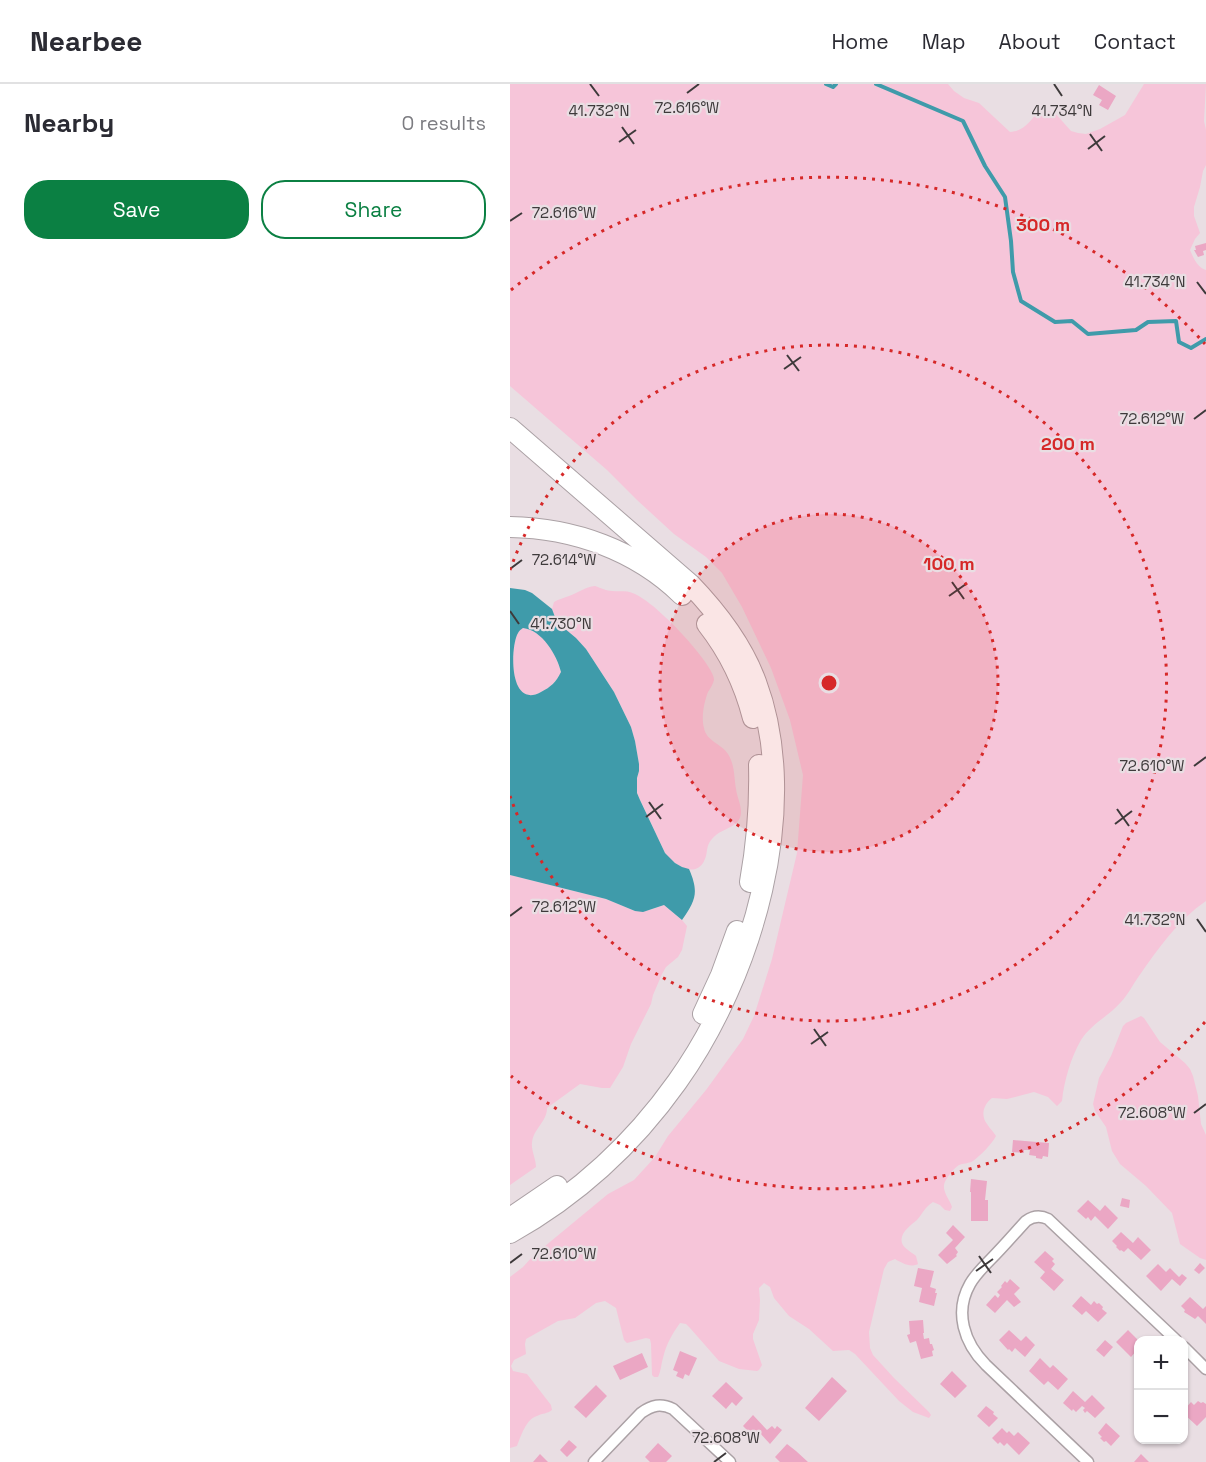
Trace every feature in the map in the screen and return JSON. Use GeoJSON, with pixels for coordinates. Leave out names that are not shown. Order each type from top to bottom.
{"type":"FeatureCollection","features":[{"type":"Feature","properties":{"kind":"highway"},"geometry":{"type":"LineString","coordinates":[[510,428],[690,585],[727,628],[749,666],[761,699],[770,741],[773,793],[769,848],[751,931],[730,990],[699,1049],[660,1105],[617,1153],[562,1200],[510,1233]]}},
{"type":"Feature","properties":{"kind":"highway"},"geometry":{"type":"LineString","coordinates":[[510,527],[558,531],[600,543],[657,574],[689,602],[707,623],[722,646],[733,664],[744,691],[751,712],[759,753],[760,786],[754,859],[741,916],[721,975],[690,1038],[655,1090],[619,1132],[567,1179],[510,1218]]}},
{"type":"Feature","properties":{"kind":"street"},"geometry":{"type":"LineString","coordinates":[[1088,1462],[979,1358],[969,1344],[963,1327],[963,1300],[975,1276],[1026,1221],[1039,1216],[1048,1219],[1171,1336]]}},
{"type":"Feature","properties":{"kind":"street"},"geometry":{"type":"LineString","coordinates":[[1188,1351],[1206,1369]]}},
{"type":"Feature","properties":{"kind":"street"},"geometry":{"type":"LineString","coordinates":[[594,1462],[638,1416],[656,1405],[673,1409],[730,1462]]}},
{"type":"Feature","properties":{"kind":"shaded area"},"geometry":{"type":"Polygon","coordinates":[[[510,84],[948,84],[964,98],[979,103],[1010,132],[1024,127],[1040,109],[1055,113],[1071,131],[1086,134],[1125,115],[1144,84],[1206,84],[1204,121],[1206,165],[1194,207],[1194,216],[1200,233],[1190,250],[1198,265],[1206,270],[1206,901],[1186,917],[1169,936],[1121,1002],[1085,1034],[1074,1054],[1066,1077],[1062,1101],[1057,1106],[1048,1097],[1034,1092],[1007,1099],[992,1098],[989,1100],[985,1106],[984,1117],[996,1136],[979,1156],[971,1162],[959,1165],[946,1180],[944,1188],[952,1207],[950,1211],[933,1202],[902,1236],[903,1245],[916,1256],[918,1264],[909,1265],[895,1259],[888,1262],[884,1269],[869,1332],[870,1348],[873,1355],[894,1378],[929,1412],[931,1415],[929,1418],[913,1412],[899,1401],[855,1354],[849,1350],[833,1351],[809,1329],[789,1316],[774,1298],[770,1287],[764,1283],[759,1288],[759,1320],[753,1334],[762,1365],[757,1371],[739,1369],[719,1361],[686,1324],[680,1323],[664,1353],[658,1377],[654,1377],[650,1339],[627,1343],[624,1340],[616,1308],[605,1301],[596,1303],[575,1318],[558,1321],[526,1339],[526,1354],[514,1360],[511,1366],[513,1371],[527,1374],[551,1405],[552,1410],[533,1418],[524,1428],[517,1446],[510,1448],[510,1277],[608,1194],[634,1180],[655,1157],[668,1136],[706,1090],[743,1039],[754,1016],[772,959],[797,853],[803,775],[790,720],[771,668],[742,607],[722,573],[706,557],[674,534],[607,470],[510,386],[510,84]]]}},
{"type":"Feature","properties":{"kind":"shaded area"},"geometry":{"type":"Polygon","coordinates":[[[595,586],[610,591],[632,593],[650,604],[684,637],[713,674],[714,680],[705,700],[703,724],[708,736],[730,758],[741,812],[735,824],[712,839],[703,863],[698,868],[682,867],[665,853],[637,793],[639,764],[631,727],[614,692],[586,649],[564,628],[552,609],[554,602],[595,586]]]}},
{"type":"Feature","properties":{"kind":"shaded area"},"geometry":{"type":"Polygon","coordinates":[[[523,628],[536,633],[548,644],[561,673],[548,688],[531,695],[523,693],[518,686],[513,665],[515,643],[518,633],[523,628]]]}},
{"type":"Feature","properties":{"kind":"shaded area"},"geometry":{"type":"Polygon","coordinates":[[[510,875],[606,899],[635,911],[650,910],[664,905],[687,926],[682,950],[662,974],[623,1067],[610,1088],[580,1084],[547,1108],[532,1143],[536,1167],[510,1185],[510,875]]]}},
{"type":"Feature","properties":{"kind":"shaded area"},"geometry":{"type":"Polygon","coordinates":[[[1141,1016],[1160,1042],[1185,1063],[1193,1076],[1201,1124],[1206,1135],[1206,1260],[1180,1244],[1172,1213],[1146,1186],[1120,1164],[1112,1151],[1106,1127],[1093,1104],[1099,1078],[1123,1026],[1141,1016]]]}},
{"type":"Feature","properties":{"kind":"water"},"geometry":{"type":"Polygon","coordinates":[[[510,588],[532,593],[552,609],[564,628],[586,649],[614,692],[631,727],[635,741],[639,764],[637,793],[665,853],[675,863],[689,869],[695,890],[693,901],[682,920],[664,905],[643,912],[635,911],[606,899],[510,875],[510,588]],[[523,628],[517,635],[513,665],[518,686],[523,693],[531,695],[550,686],[561,672],[548,644],[530,630],[523,628]]]}},
{"type":"Feature","properties":{"kind":"building"},"geometry":{"type":"Polygon","coordinates":[[[1099,85],[1116,96],[1108,110],[1099,105],[1102,100],[1093,95],[1099,85]]]}},
{"type":"Feature","properties":{"kind":"building"},"geometry":{"type":"Polygon","coordinates":[[[1206,243],[1204,255],[1198,257],[1194,250],[1196,250],[1195,246],[1206,243]]]}},
{"type":"Feature","properties":{"kind":"building"},"geometry":{"type":"Polygon","coordinates":[[[1013,1140],[1049,1143],[1048,1157],[1036,1158],[1036,1156],[1029,1155],[1030,1150],[1024,1150],[1024,1153],[1012,1152],[1013,1140]]]}},
{"type":"Feature","properties":{"kind":"building"},"geometry":{"type":"Polygon","coordinates":[[[971,1179],[987,1181],[985,1200],[988,1200],[988,1221],[971,1221],[971,1179]]]}},
{"type":"Feature","properties":{"kind":"building"},"geometry":{"type":"Polygon","coordinates":[[[1122,1198],[1130,1200],[1129,1208],[1120,1206],[1122,1198]]]}},
{"type":"Feature","properties":{"kind":"building"},"geometry":{"type":"Polygon","coordinates":[[[1088,1200],[1100,1211],[1105,1205],[1118,1218],[1108,1229],[1095,1216],[1091,1221],[1077,1211],[1088,1200]]]}},
{"type":"Feature","properties":{"kind":"building"},"geometry":{"type":"Polygon","coordinates":[[[953,1225],[965,1237],[955,1248],[958,1252],[957,1256],[947,1264],[938,1255],[953,1240],[946,1233],[953,1225]]]}},
{"type":"Feature","properties":{"kind":"building"},"geometry":{"type":"Polygon","coordinates":[[[1121,1232],[1133,1243],[1138,1237],[1151,1250],[1141,1260],[1128,1248],[1124,1252],[1120,1251],[1112,1241],[1121,1232]]]}},
{"type":"Feature","properties":{"kind":"building"},"geometry":{"type":"Polygon","coordinates":[[[1045,1251],[1054,1259],[1052,1261],[1055,1264],[1051,1269],[1064,1280],[1054,1291],[1040,1278],[1045,1272],[1034,1262],[1045,1251]]]}},
{"type":"Feature","properties":{"kind":"building"},"geometry":{"type":"Polygon","coordinates":[[[1200,1263],[1205,1268],[1199,1274],[1194,1270],[1200,1263]]]}},
{"type":"Feature","properties":{"kind":"building"},"geometry":{"type":"Polygon","coordinates":[[[1158,1264],[1166,1272],[1170,1268],[1179,1277],[1182,1274],[1187,1278],[1180,1286],[1172,1279],[1161,1291],[1146,1276],[1158,1264]]]}},
{"type":"Feature","properties":{"kind":"building"},"geometry":{"type":"Polygon","coordinates":[[[918,1268],[934,1271],[930,1287],[936,1289],[935,1293],[937,1293],[934,1306],[919,1302],[922,1288],[914,1286],[918,1268]]]}},
{"type":"Feature","properties":{"kind":"building"},"geometry":{"type":"Polygon","coordinates":[[[1010,1279],[1020,1288],[1014,1294],[1021,1302],[1014,1307],[1007,1300],[995,1313],[986,1305],[995,1295],[998,1298],[1000,1295],[997,1292],[1005,1281],[1007,1283],[1010,1279]]]}},
{"type":"Feature","properties":{"kind":"building"},"geometry":{"type":"Polygon","coordinates":[[[1081,1296],[1091,1305],[1094,1301],[1099,1303],[1107,1313],[1098,1322],[1086,1311],[1082,1315],[1072,1306],[1081,1296]]]}},
{"type":"Feature","properties":{"kind":"building"},"geometry":{"type":"Polygon","coordinates":[[[1190,1297],[1203,1309],[1206,1306],[1206,1324],[1198,1316],[1195,1319],[1184,1312],[1181,1306],[1190,1297]]]}},
{"type":"Feature","properties":{"kind":"building"},"geometry":{"type":"Polygon","coordinates":[[[923,1320],[924,1339],[929,1338],[934,1350],[932,1351],[933,1356],[921,1359],[916,1341],[910,1343],[907,1335],[910,1334],[909,1321],[923,1320]]]}},
{"type":"Feature","properties":{"kind":"building"},"geometry":{"type":"Polygon","coordinates":[[[1009,1330],[1021,1341],[1026,1336],[1035,1345],[1025,1357],[1015,1348],[1012,1352],[1008,1350],[999,1340],[1009,1330]]]}},
{"type":"Feature","properties":{"kind":"building"},"geometry":{"type":"Polygon","coordinates":[[[1128,1330],[1134,1336],[1134,1354],[1131,1357],[1116,1342],[1128,1330]]]}},
{"type":"Feature","properties":{"kind":"building"},"geometry":{"type":"Polygon","coordinates":[[[1105,1340],[1113,1347],[1104,1357],[1096,1350],[1105,1340]]]}},
{"type":"Feature","properties":{"kind":"building"},"geometry":{"type":"Polygon","coordinates":[[[680,1351],[697,1358],[689,1376],[685,1374],[683,1379],[676,1376],[678,1372],[673,1370],[680,1351]]]}},
{"type":"Feature","properties":{"kind":"building"},"geometry":{"type":"Polygon","coordinates":[[[642,1353],[648,1367],[620,1380],[613,1366],[642,1353]]]}},
{"type":"Feature","properties":{"kind":"building"},"geometry":{"type":"Polygon","coordinates":[[[1040,1358],[1050,1368],[1053,1365],[1068,1379],[1058,1390],[1048,1381],[1044,1385],[1029,1371],[1040,1358]]]}},
{"type":"Feature","properties":{"kind":"building"},"geometry":{"type":"Polygon","coordinates":[[[952,1371],[967,1386],[955,1398],[940,1384],[952,1371]]]}},
{"type":"Feature","properties":{"kind":"building"},"geometry":{"type":"Polygon","coordinates":[[[832,1377],[847,1391],[819,1421],[805,1408],[832,1377]]]}},
{"type":"Feature","properties":{"kind":"building"},"geometry":{"type":"Polygon","coordinates":[[[726,1382],[743,1398],[736,1406],[732,1402],[726,1409],[712,1396],[726,1382]]]}},
{"type":"Feature","properties":{"kind":"building"},"geometry":{"type":"Polygon","coordinates":[[[596,1385],[607,1396],[586,1418],[574,1407],[596,1385]]]}},
{"type":"Feature","properties":{"kind":"building"},"geometry":{"type":"Polygon","coordinates":[[[1073,1391],[1085,1402],[1092,1395],[1105,1408],[1095,1418],[1087,1411],[1085,1413],[1083,1410],[1085,1408],[1082,1406],[1076,1412],[1073,1409],[1072,1411],[1063,1403],[1073,1391]]]}},
{"type":"Feature","properties":{"kind":"building"},"geometry":{"type":"Polygon","coordinates":[[[1198,1401],[1206,1404],[1206,1417],[1197,1426],[1188,1418],[1188,1405],[1191,1402],[1194,1405],[1198,1401]]]}},
{"type":"Feature","properties":{"kind":"building"},"geometry":{"type":"Polygon","coordinates":[[[986,1406],[998,1418],[989,1427],[977,1416],[986,1406]]]}},
{"type":"Feature","properties":{"kind":"building"},"geometry":{"type":"Polygon","coordinates":[[[753,1415],[767,1430],[772,1426],[775,1429],[777,1426],[782,1430],[770,1444],[760,1433],[755,1437],[743,1426],[753,1415]]]}},
{"type":"Feature","properties":{"kind":"building"},"geometry":{"type":"Polygon","coordinates":[[[1106,1423],[1120,1436],[1111,1446],[1100,1438],[1102,1437],[1098,1433],[1106,1423]]]}},
{"type":"Feature","properties":{"kind":"building"},"geometry":{"type":"Polygon","coordinates":[[[1002,1428],[1014,1436],[1018,1432],[1030,1443],[1019,1455],[1007,1443],[1004,1446],[1000,1442],[998,1444],[992,1438],[1002,1428]]]}},
{"type":"Feature","properties":{"kind":"building"},"geometry":{"type":"Polygon","coordinates":[[[569,1440],[577,1447],[567,1457],[560,1450],[569,1440]]]}},
{"type":"Feature","properties":{"kind":"building"},"geometry":{"type":"Polygon","coordinates":[[[658,1443],[672,1456],[666,1462],[650,1462],[645,1457],[658,1443]]]}},
{"type":"Feature","properties":{"kind":"building"},"geometry":{"type":"Polygon","coordinates":[[[787,1444],[808,1462],[780,1462],[775,1457],[787,1444]]]}},
{"type":"Feature","properties":{"kind":"building"},"geometry":{"type":"Polygon","coordinates":[[[540,1454],[548,1462],[533,1462],[540,1454]]]}},
{"type":"Feature","properties":{"kind":"building"},"geometry":{"type":"Polygon","coordinates":[[[1141,1454],[1149,1462],[1134,1462],[1141,1454]]]}},
{"type":"Feature","properties":{"kind":"waterway"},"geometry":{"type":"LineString","coordinates":[[826,84],[833,87],[836,84]]}},
{"type":"Feature","properties":{"kind":"waterway"},"geometry":{"type":"LineString","coordinates":[[876,84],[963,121],[985,166],[1005,197],[1013,272],[1021,301],[1055,322],[1072,321],[1088,334],[1136,330],[1148,322],[1176,321],[1179,342],[1191,348],[1206,339]]}}]}
